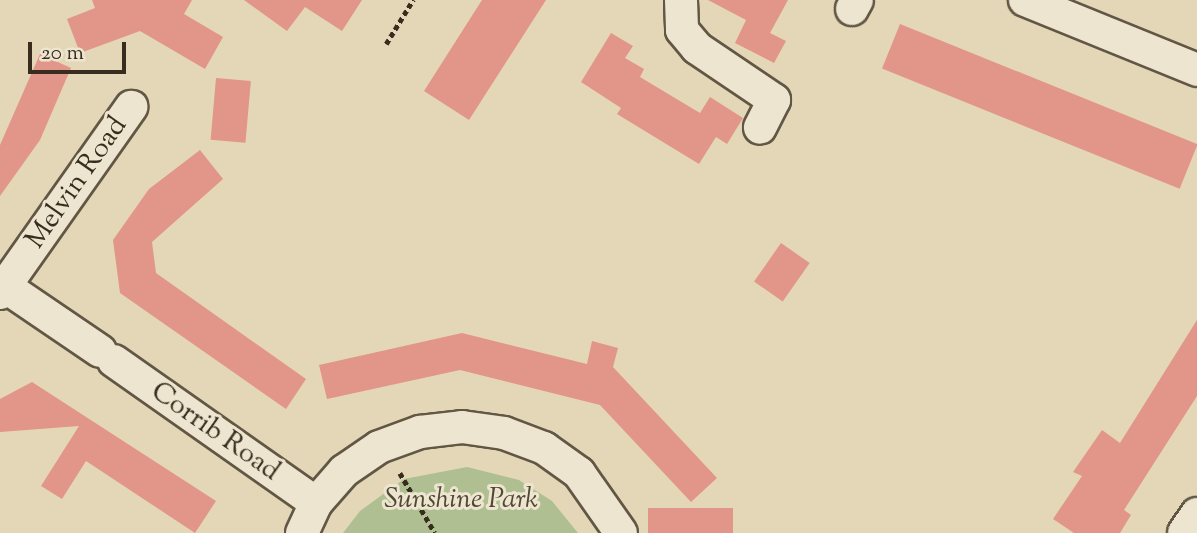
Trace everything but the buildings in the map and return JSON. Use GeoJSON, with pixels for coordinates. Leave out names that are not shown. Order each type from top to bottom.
{"type":"FeatureCollection","features":[{"type":"Feature","properties":{"kind":"street"},"geometry":{"type":"LineString","coordinates":[[681,0],[682,30],[697,48],[774,100],[760,128]]}},
{"type":"Feature","properties":{"kind":"street"},"geometry":{"type":"LineString","coordinates":[[1025,0],[1197,70]]}},
{"type":"Feature","properties":{"kind":"street","name":"Melvin Road"},"geometry":{"type":"LineString","coordinates":[[2,288],[131,107]]}},
{"type":"Feature","properties":{"kind":"street","name":"Corrib Road"},"geometry":{"type":"LineString","coordinates":[[2,288],[107,356],[316,503]]}},
{"type":"Feature","properties":{"kind":"street"},"geometry":{"type":"LineString","coordinates":[[302,533],[316,503],[344,471],[383,446],[419,432],[462,427],[504,433],[544,448],[579,473],[621,533]]}},
{"type":"Feature","properties":{"kind":"street"},"geometry":{"type":"LineString","coordinates":[[1184,533],[1197,514]]}},
{"type":"Feature","properties":{"kind":"path"},"geometry":{"type":"LineString","coordinates":[[386,44],[413,0]]}},
{"type":"Feature","properties":{"kind":"path"},"geometry":{"type":"LineString","coordinates":[[383,446],[435,533]]}},
{"type":"Feature","properties":{"kind":"path"},"geometry":{"type":"LineString","coordinates":[[390,480],[412,470]]}},
{"type":"Feature","properties":{"kind":"green space","name":"Sunshine Park"},"geometry":{"type":"Polygon","coordinates":[[[467,467],[519,480],[552,501],[578,533],[343,533],[360,511],[404,479],[467,467]]]}}]}
